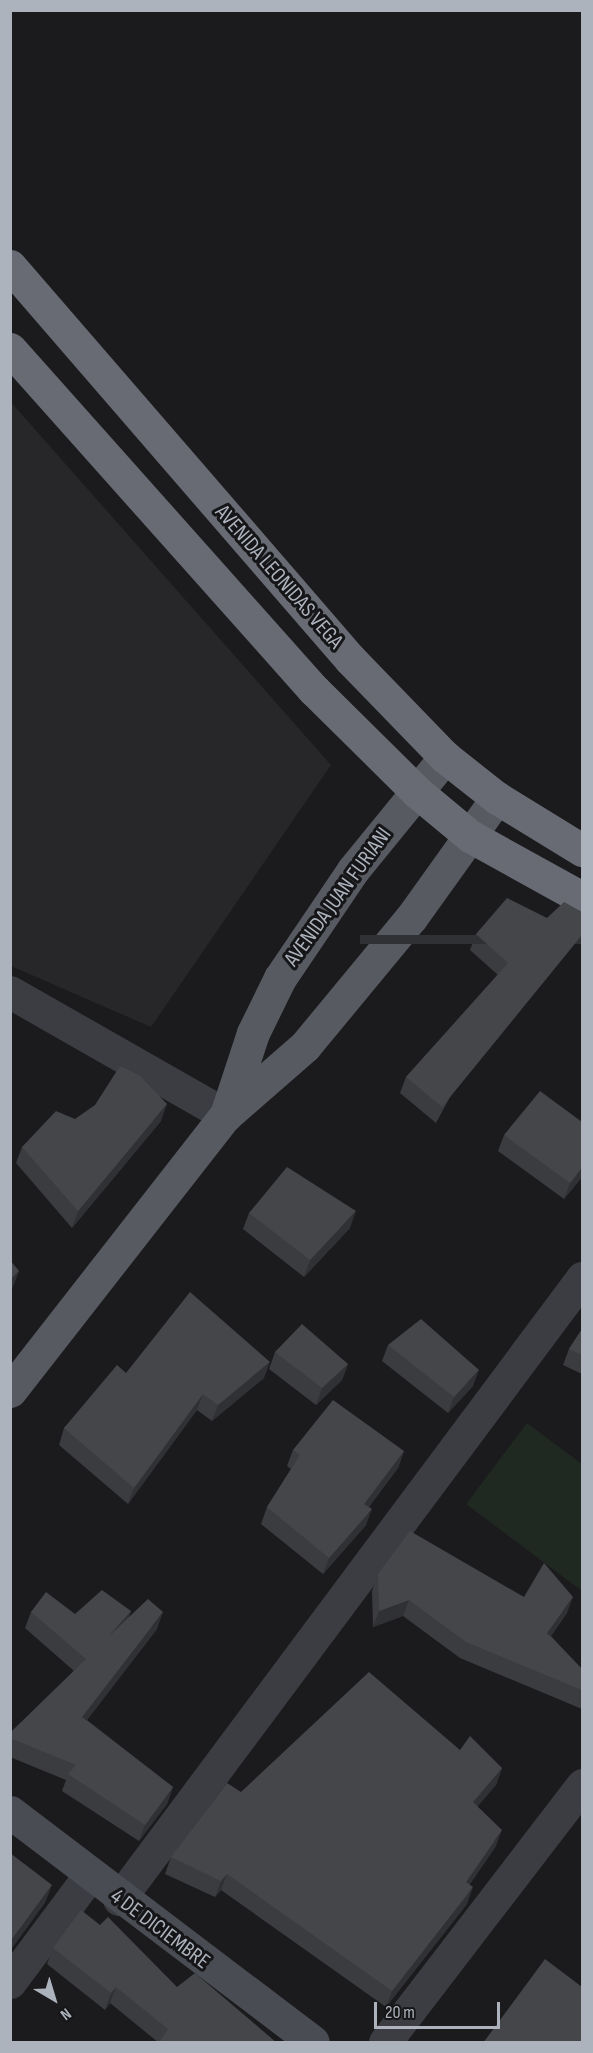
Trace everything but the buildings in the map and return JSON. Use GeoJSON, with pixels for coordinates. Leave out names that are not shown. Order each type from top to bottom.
{"type":"FeatureCollection","features":[{"type":"Feature","properties":{"kind":"highway","name":"AVENIDA LEONIDAS VEGA"},"geometry":{"type":"LineString","coordinates":[[10,266],[350,659],[445,757],[497,798],[582,850]]}},
{"type":"Feature","properties":{"kind":"highway"},"geometry":{"type":"LineString","coordinates":[[10,349],[314,690],[417,792],[470,836],[582,898]]}},
{"type":"Feature","properties":{"kind":"main road","name":"AVENIDA JUAN FURIANI"},"geometry":{"type":"LineString","coordinates":[[226,1115],[253,1033],[280,978],[346,879],[445,757]]}},
{"type":"Feature","properties":{"kind":"main road","name":"AVENIDA JUAN FURIANI"},"geometry":{"type":"LineString","coordinates":[[10,1391],[226,1115],[305,1046],[411,918],[497,798]]}},
{"type":"Feature","properties":{"kind":"street"},"geometry":{"type":"LineString","coordinates":[[11,992],[226,1115]]}},
{"type":"Feature","properties":{"kind":"street"},"geometry":{"type":"LineString","coordinates":[[119,1899],[582,1278]]}},
{"type":"Feature","properties":{"kind":"street"},"geometry":{"type":"LineString","coordinates":[[385,2043],[582,1785]]}},
{"type":"Feature","properties":{"kind":"street","name":"4 DE DICIEMBRE"},"geometry":{"type":"LineString","coordinates":[[10,1812],[119,1899],[313,2043]]}},
{"type":"Feature","properties":{"kind":"street"},"geometry":{"type":"LineString","coordinates":[[10,1982],[89,1876]]}},
{"type":"Feature","properties":{"kind":"shaded area"},"geometry":{"type":"Polygon","coordinates":[[[10,401],[331,765],[151,1027],[11,966],[10,401]]]}},
{"type":"Feature","properties":{"kind":"shaded area"},"geometry":{"type":"Polygon","coordinates":[[[527,1423],[582,1464],[582,1591],[466,1504],[527,1423]]]}}]}
